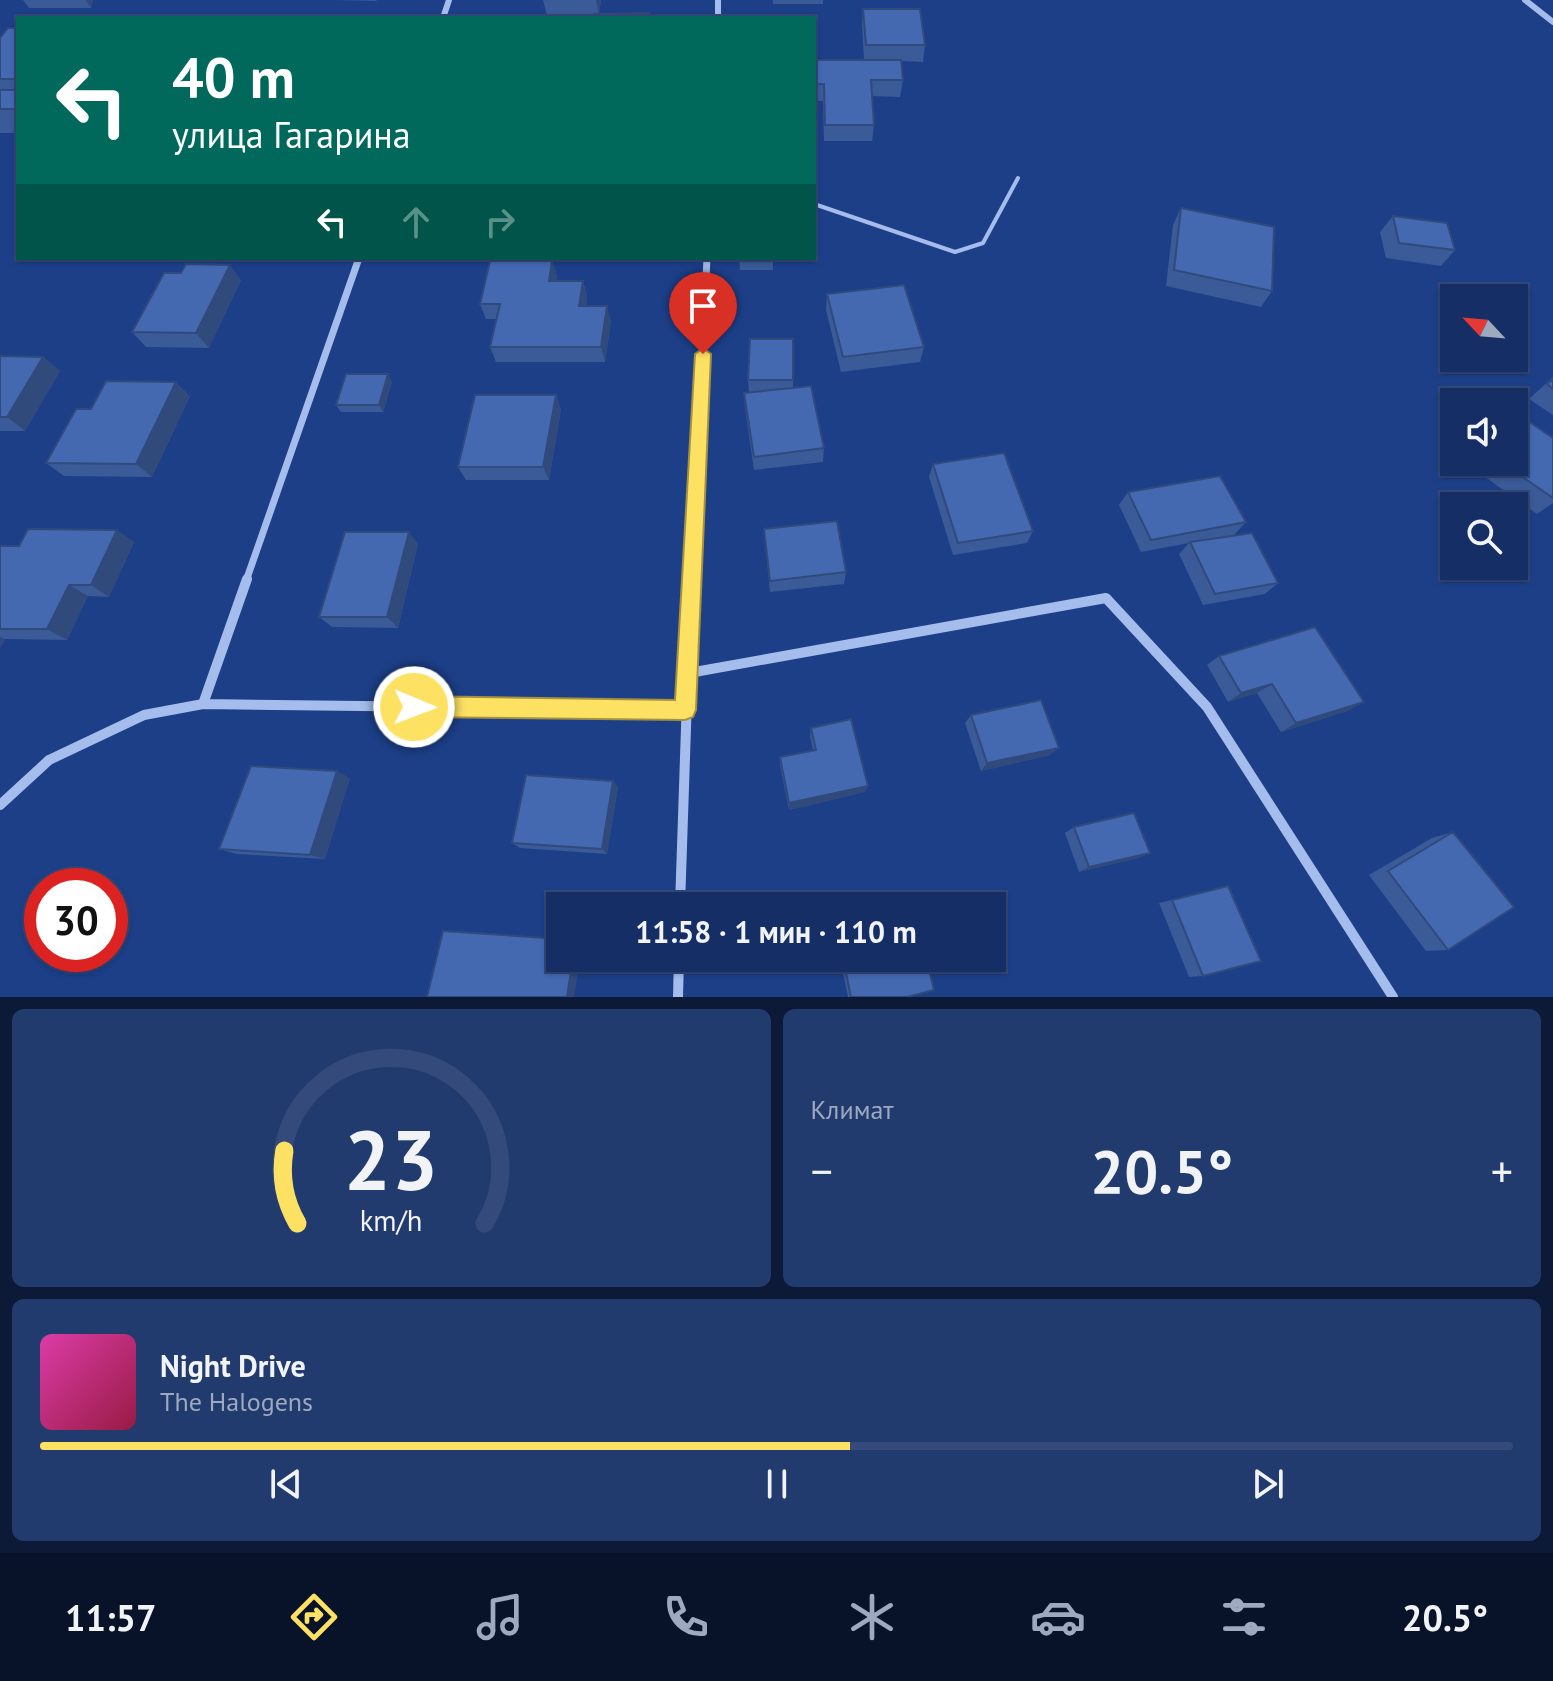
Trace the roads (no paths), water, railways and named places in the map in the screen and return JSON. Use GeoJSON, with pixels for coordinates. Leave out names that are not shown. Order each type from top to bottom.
{"type":"FeatureCollection","features":[{"type":"Feature","properties":{"kind":"street"},"geometry":{"type":"LineString","coordinates":[[1525,0],[1553,22]]}},
{"type":"Feature","properties":{"kind":"street"},"geometry":{"type":"LineString","coordinates":[[203,704],[358,260]]}},
{"type":"Feature","properties":{"kind":"street"},"geometry":{"type":"LineString","coordinates":[[680,892],[685,710],[707,260]]}},
{"type":"Feature","properties":{"kind":"street"},"geometry":{"type":"LineString","coordinates":[[689,673],[1106,598],[1207,707],[1393,997]]}},
{"type":"Feature","properties":{"kind":"street"},"geometry":{"type":"LineString","coordinates":[[0,805],[49,760],[144,715],[203,704],[685,710]]}},
{"type":"Feature","properties":{"kind":"street"},"geometry":{"type":"LineString","coordinates":[[678,997],[679,972]]}},
{"type":"Feature","properties":{"kind":"lane"},"geometry":{"type":"LineString","coordinates":[[816,205],[955,252],[983,243],[1018,178]]}}]}
